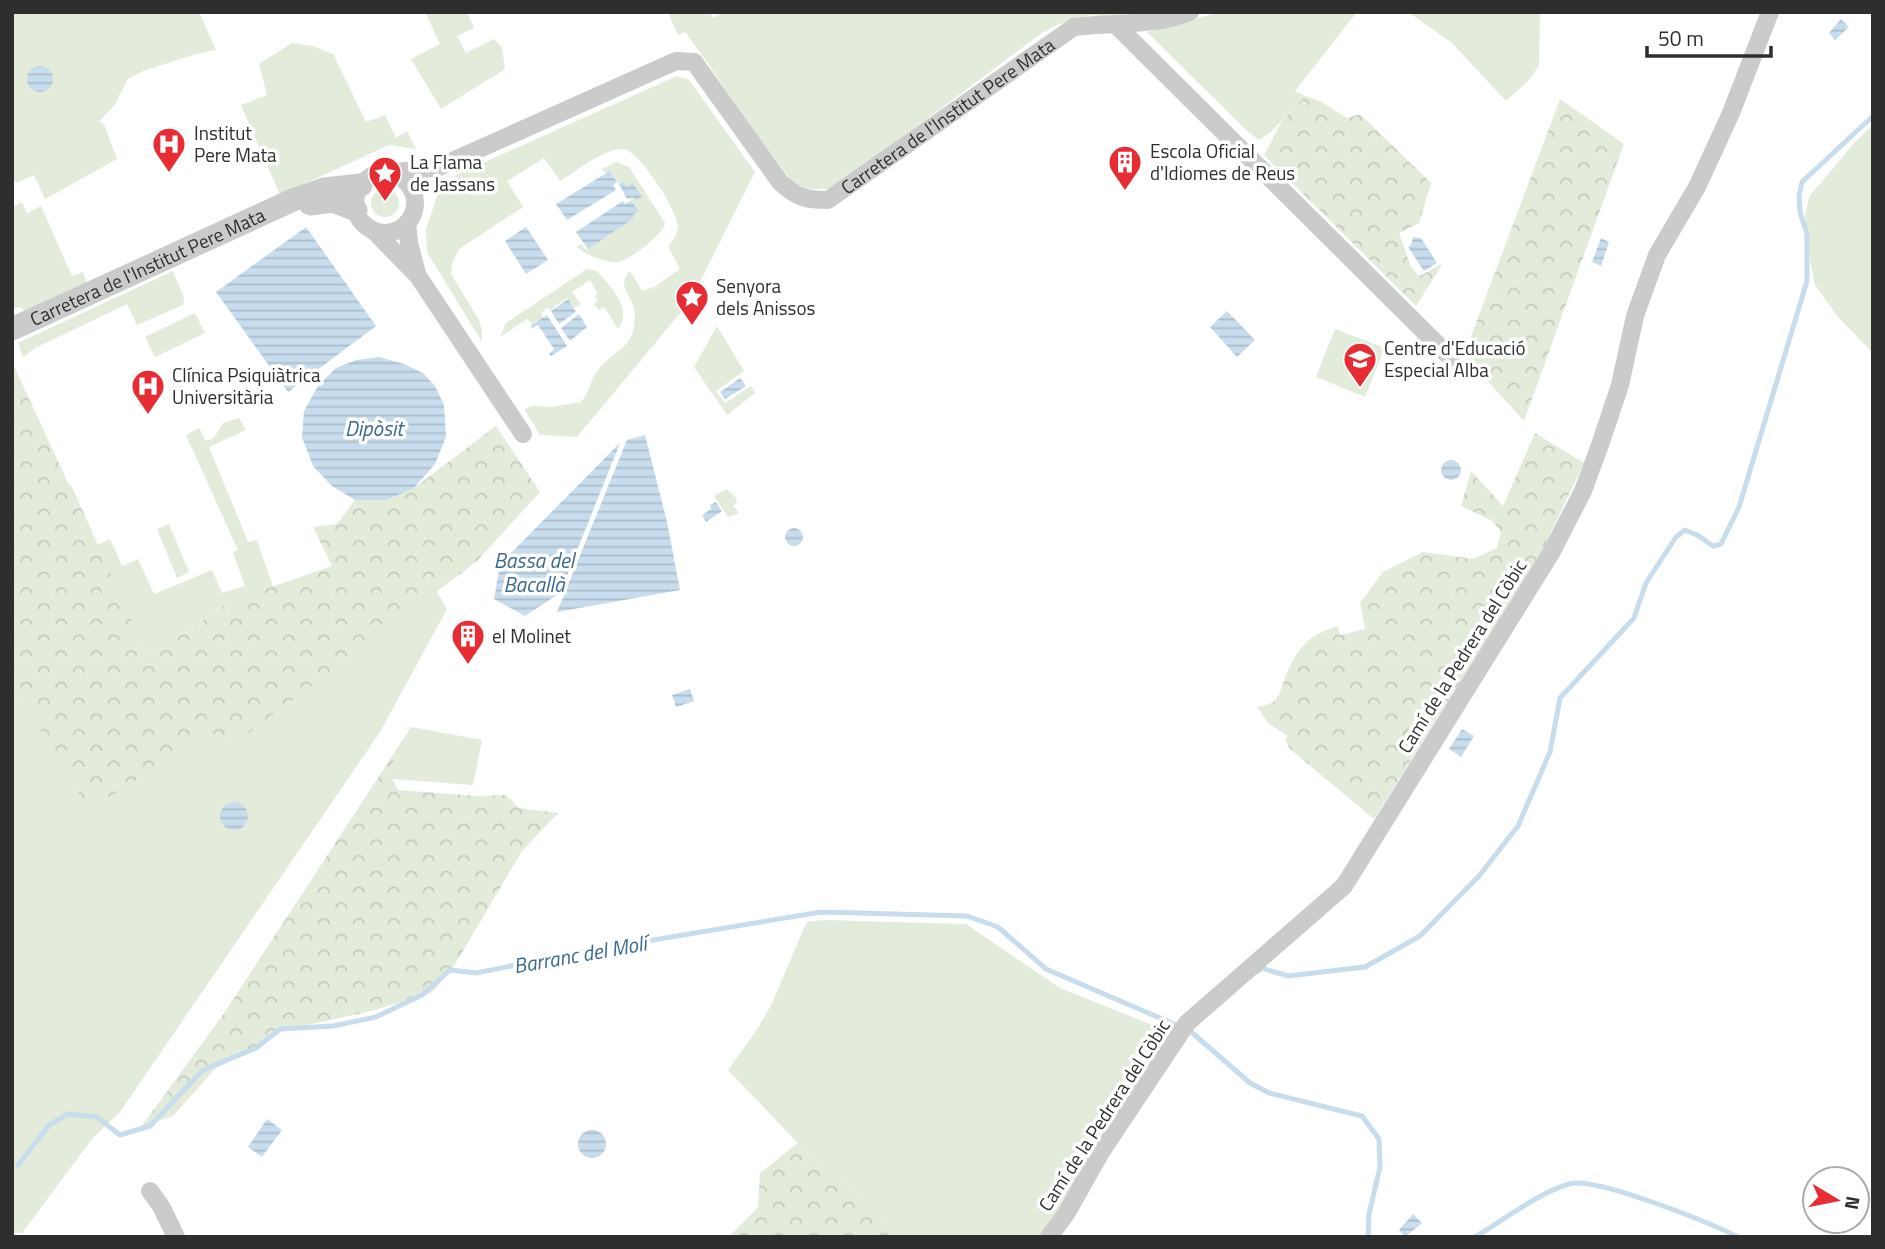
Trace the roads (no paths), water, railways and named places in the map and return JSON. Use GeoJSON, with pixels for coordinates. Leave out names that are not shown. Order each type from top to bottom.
{"type":"FeatureCollection","features":[{"type":"Feature","properties":{"kind":"street"},"geometry":{"type":"LineString","coordinates":[[1117,26],[1190,12]]}},
{"type":"Feature","properties":{"kind":"street","name":"Camí de la Pedrera del Còbic"},"geometry":{"type":"LineString","coordinates":[[1049,1237],[1066,1214],[1101,1152],[1187,1023],[1344,886],[1551,553],[1583,491],[1601,442],[1620,385],[1635,316],[1657,256],[1697,187],[1731,113],[1770,12]]}},
{"type":"Feature","properties":{"kind":"street","name":"Carretera de l'Institut Pere Mata"},"geometry":{"type":"LineString","coordinates":[[390,173],[439,167],[676,61],[694,62],[780,182],[793,194],[809,200],[828,200],[1074,27],[1096,24],[1117,26]]}},
{"type":"Feature","properties":{"kind":"street"},"geometry":{"type":"LineString","coordinates":[[1117,26],[1451,358]]}},
{"type":"Feature","properties":{"kind":"street"},"geometry":{"type":"LineString","coordinates":[[375,232],[390,233],[400,230],[407,223],[414,213],[416,200],[439,167]]}},
{"type":"Feature","properties":{"kind":"street"},"geometry":{"type":"LineString","coordinates":[[416,200],[408,182],[390,173],[375,174],[361,185],[355,197],[356,210],[365,226],[375,232],[418,276],[523,434]]}},
{"type":"Feature","properties":{"kind":"street","name":"Carretera de l'Institut Pere Mata"},"geometry":{"type":"LineString","coordinates":[[12,330],[283,207],[293,200],[324,189],[361,185]]}},
{"type":"Feature","properties":{"kind":"street","name":"Carretera de l'Institut Pere Mata"},"geometry":{"type":"LineString","coordinates":[[283,207],[333,201],[356,210]]}},
{"type":"Feature","properties":{"kind":"street"},"geometry":{"type":"LineString","coordinates":[[407,223],[409,243],[418,276]]}},
{"type":"Feature","properties":{"kind":"street"},"geometry":{"type":"LineString","coordinates":[[150,1191],[161,1206],[176,1237]]}},
{"type":"Feature","properties":{"kind":"water"},"geometry":{"type":"Polygon","coordinates":[[[1841,19],[1849,27],[1835,40],[1829,33],[1841,19]]]}},
{"type":"Feature","properties":{"kind":"water"},"geometry":{"type":"Polygon","coordinates":[[[40,66],[49,70],[53,79],[49,88],[40,92],[31,88],[27,79],[31,70],[40,66]]]}},
{"type":"Feature","properties":{"kind":"water"},"geometry":{"type":"Polygon","coordinates":[[[610,171],[617,182],[613,185],[616,190],[567,220],[556,204],[610,171]]]}},
{"type":"Feature","properties":{"kind":"water"},"geometry":{"type":"Polygon","coordinates":[[[623,182],[627,186],[633,183],[642,197],[636,200],[633,197],[627,199],[619,184],[623,182]]]}},
{"type":"Feature","properties":{"kind":"water"},"geometry":{"type":"Polygon","coordinates":[[[623,201],[625,204],[631,201],[639,211],[633,215],[634,218],[588,249],[576,232],[623,201]]]}},
{"type":"Feature","properties":{"kind":"water","name":"Dipòsit"},"geometry":{"type":"Polygon","coordinates":[[[306,227],[376,326],[288,392],[216,292],[306,227]]]}},
{"type":"Feature","properties":{"kind":"water"},"geometry":{"type":"Polygon","coordinates":[[[526,227],[548,260],[526,274],[505,241],[526,227]]]}},
{"type":"Feature","properties":{"kind":"water"},"geometry":{"type":"Polygon","coordinates":[[[1413,237],[1421,238],[1437,263],[1424,271],[1408,247],[1413,237]]]}},
{"type":"Feature","properties":{"kind":"water"},"geometry":{"type":"Polygon","coordinates":[[[1601,238],[1609,242],[1601,266],[1592,262],[1601,238]]]}},
{"type":"Feature","properties":{"kind":"water"},"geometry":{"type":"Polygon","coordinates":[[[568,299],[576,312],[559,324],[551,311],[568,299]]]}},
{"type":"Feature","properties":{"kind":"water"},"geometry":{"type":"Polygon","coordinates":[[[1227,311],[1255,340],[1237,357],[1210,327],[1227,311]]]}},
{"type":"Feature","properties":{"kind":"water"},"geometry":{"type":"Polygon","coordinates":[[[579,314],[587,327],[570,341],[561,328],[579,314]]]}},
{"type":"Feature","properties":{"kind":"water"},"geometry":{"type":"Polygon","coordinates":[[[547,315],[567,346],[551,356],[549,354],[554,349],[538,325],[532,328],[531,325],[547,315]]]}},
{"type":"Feature","properties":{"kind":"water","name":"Dipòsit"},"geometry":{"type":"Polygon","coordinates":[[[379,357],[423,373],[435,386],[444,405],[446,437],[435,464],[414,488],[387,500],[355,500],[332,486],[313,466],[302,437],[304,411],[318,386],[336,368],[356,360],[379,357]]]}},
{"type":"Feature","properties":{"kind":"water"},"geometry":{"type":"Polygon","coordinates":[[[740,378],[746,386],[725,399],[720,392],[740,378]]]}},
{"type":"Feature","properties":{"kind":"water"},"geometry":{"type":"Polygon","coordinates":[[[645,435],[667,522],[680,590],[557,612],[627,440],[645,435]]]}},
{"type":"Feature","properties":{"kind":"water","name":"Bassa del Bacallà"},"geometry":{"type":"Polygon","coordinates":[[[620,443],[560,593],[525,616],[494,599],[499,571],[509,555],[620,443]]]}},
{"type":"Feature","properties":{"kind":"water"},"geometry":{"type":"Polygon","coordinates":[[[1447,460],[1455,460],[1461,470],[1455,480],[1447,480],[1441,474],[1441,466],[1447,460]]]}},
{"type":"Feature","properties":{"kind":"water"},"geometry":{"type":"Polygon","coordinates":[[[716,502],[722,511],[706,522],[702,515],[716,502]]]}},
{"type":"Feature","properties":{"kind":"water"},"geometry":{"type":"Polygon","coordinates":[[[790,528],[798,528],[803,537],[801,544],[790,546],[785,541],[785,533],[790,528]]]}},
{"type":"Feature","properties":{"kind":"water"},"geometry":{"type":"Polygon","coordinates":[[[690,689],[694,701],[676,707],[672,695],[690,689]]]}},
{"type":"Feature","properties":{"kind":"water"},"geometry":{"type":"Polygon","coordinates":[[[1462,729],[1474,736],[1461,757],[1449,749],[1462,729]]]}},
{"type":"Feature","properties":{"kind":"water"},"geometry":{"type":"Polygon","coordinates":[[[234,802],[244,806],[248,816],[244,826],[234,830],[224,826],[220,816],[224,806],[234,802]]]}},
{"type":"Feature","properties":{"kind":"water"},"geometry":{"type":"Polygon","coordinates":[[[267,1119],[282,1130],[262,1157],[248,1147],[267,1119]]]}},
{"type":"Feature","properties":{"kind":"water"},"geometry":{"type":"Polygon","coordinates":[[[592,1130],[602,1134],[606,1144],[602,1154],[592,1158],[582,1154],[578,1144],[582,1134],[592,1130]]]}},
{"type":"Feature","properties":{"kind":"water"},"geometry":{"type":"Polygon","coordinates":[[[1413,1214],[1422,1223],[1405,1237],[1399,1230],[1413,1214]]]}},
{"type":"Feature","properties":{"kind":"waterway"},"geometry":{"type":"LineString","coordinates":[[1258,971],[1261,968],[1288,976],[1365,967],[1420,936],[1479,876],[1518,826],[1550,752],[1560,698],[1634,618],[1646,583],[1676,537],[1685,530],[1713,546],[1721,544],[1739,507],[1807,281],[1807,234],[1800,212],[1799,196],[1802,182],[1873,116]]}},
{"type":"Feature","properties":{"kind":"waterway","name":"Barranc del Molí"},"geometry":{"type":"LineString","coordinates":[[18,1165],[49,1125],[68,1114],[97,1117],[120,1135],[150,1126],[203,1070],[256,1048],[280,1029],[333,1026],[376,1017],[422,995],[450,970],[476,973],[587,951],[821,912],[967,916],[998,927],[1046,969],[1190,1031],[1250,1083],[1269,1093],[1362,1116],[1379,1139],[1380,1167],[1369,1214],[1368,1237]]}},
{"type":"Feature","properties":{"kind":"waterway"},"geometry":{"type":"LineString","coordinates":[[1475,1237],[1546,1193],[1569,1184],[1583,1183],[1653,1202],[1738,1237]]}},
{"type":"Feature","properties":{"kind":"place","name":"Institut Pere Mata"},"geometry":{"type":"Point","coordinates":[169,174]}},
{"type":"Feature","properties":{"kind":"place","name":"Escola Oficial d'Idiomes de Reus"},"geometry":{"type":"Point","coordinates":[1125,192]}},
{"type":"Feature","properties":{"kind":"place","name":"La Flama de Jassans"},"geometry":{"type":"Point","coordinates":[385,203]}},
{"type":"Feature","properties":{"kind":"place","name":"Senyora dels Anissos"},"geometry":{"type":"Point","coordinates":[692,327]}},
{"type":"Feature","properties":{"kind":"place","name":"Centre d'Educació Especial Alba"},"geometry":{"type":"Point","coordinates":[1360,389]}},
{"type":"Feature","properties":{"kind":"place","name":"Clínica Psiquiàtrica Universitària"},"geometry":{"type":"Point","coordinates":[148,416]}},
{"type":"Feature","properties":{"kind":"place","name":"el Molinet"},"geometry":{"type":"Point","coordinates":[468,666]}}]}
